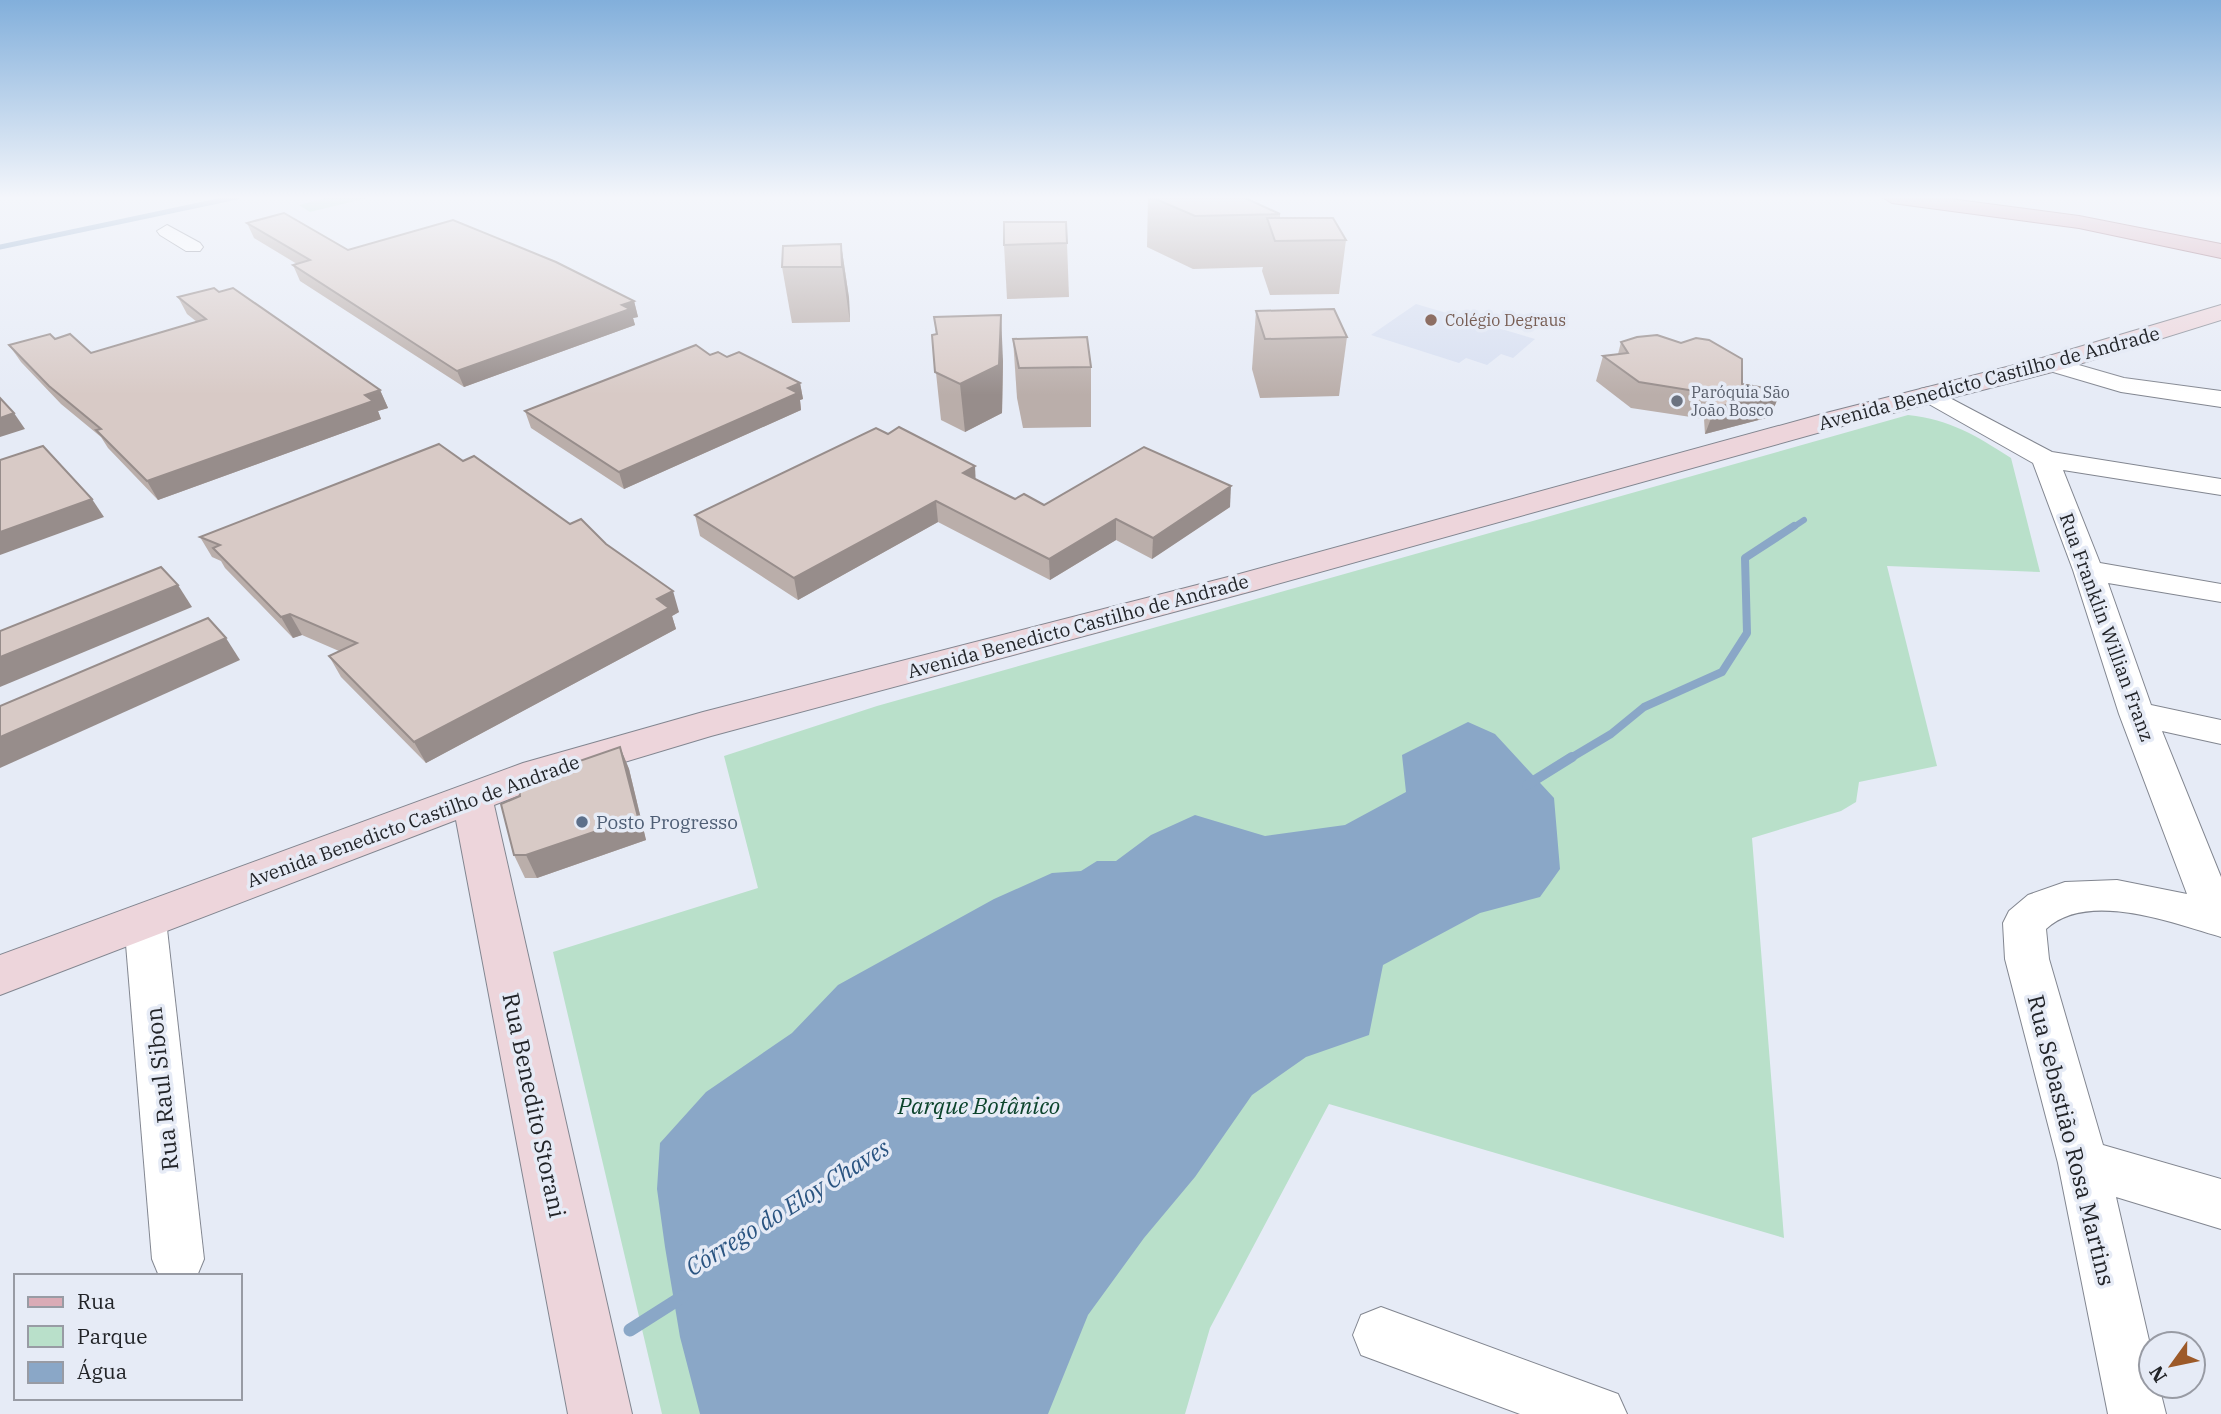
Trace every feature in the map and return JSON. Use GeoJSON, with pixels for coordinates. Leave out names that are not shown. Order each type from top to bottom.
{"type":"FeatureCollection","features":[{"type":"Feature","properties":{"kind":"main road","name":"Avenida Benedicto Castilho de Andrade"},"geometry":{"type":"LineString","coordinates":[[0,975],[523,778],[703,725],[1244,583],[1930,394],[2051,364],[2221,312]]}},
{"type":"Feature","properties":{"kind":"main road","name":"Avenida Benedicto Castilho de Andrade"},"geometry":{"type":"LineString","coordinates":[[2172,328],[2221,323]]}},
{"type":"Feature","properties":{"kind":"main road","name":"Rua Benedito Storani"},"geometry":{"type":"LineString","coordinates":[[470,797],[478,822],[505,966],[600,1414]]}},
{"type":"Feature","properties":{"kind":"street"},"geometry":{"type":"LineString","coordinates":[[2051,364],[2121,385],[2221,399]]}},
{"type":"Feature","properties":{"kind":"street"},"geometry":{"type":"LineString","coordinates":[[1930,394],[2045,459],[2221,487]]}},
{"type":"Feature","properties":{"kind":"street","name":"Rua Franklin Willian Franz"},"geometry":{"type":"LineString","coordinates":[[2045,459],[2088,569],[2137,714],[2219,920]]}},
{"type":"Feature","properties":{"kind":"street"},"geometry":{"type":"LineString","coordinates":[[2088,569],[2221,593]]}},
{"type":"Feature","properties":{"kind":"street"},"geometry":{"type":"LineString","coordinates":[[2137,714],[2221,732]]}},
{"type":"Feature","properties":{"kind":"street","name":"Rua Sebastião Rosa Martins"},"geometry":{"type":"LineString","coordinates":[[2137,1414],[2083,1163],[2027,959],[2024,923],[2034,911],[2050,900],[2073,893],[2122,898],[2219,920]]}},
{"type":"Feature","properties":{"kind":"street","name":"Rua Raul Sibon"},"geometry":{"type":"LineString","coordinates":[[145,919],[178,1259]]}},
{"type":"Feature","properties":{"kind":"street"},"geometry":{"type":"LineString","coordinates":[[2083,1163],[2221,1204]]}},
{"type":"Feature","properties":{"kind":"street"},"geometry":{"type":"LineString","coordinates":[[1381,1335],[1598,1414]]}},
{"type":"Feature","properties":{"kind":"shaded area","name":"Colégio Degraus"},"geometry":{"type":"Polygon","coordinates":[[[1416,304],[1535,339],[1513,358],[1501,354],[1487,365],[1466,358],[1459,363],[1371,335],[1416,304]]]}},
{"type":"Feature","properties":{"kind":"green space","name":"Parque Botânico"},"geometry":{"type":"Polygon","coordinates":[[[1908,415],[1962,430],[2011,458],[2040,572],[1887,566],[1937,766],[1859,782],[1856,802],[1841,811],[1752,838],[1784,1238],[1329,1104],[1210,1328],[1185,1414],[662,1414],[553,952],[758,888],[724,756],[877,706],[1908,415]]]}},
{"type":"Feature","properties":{"kind":"water"},"geometry":{"type":"Polygon","coordinates":[[[1468,722],[1495,734],[1554,798],[1560,869],[1540,897],[1480,913],[1383,965],[1369,1035],[1306,1057],[1252,1095],[1195,1177],[1144,1238],[1088,1315],[1048,1414],[700,1414],[680,1337],[657,1189],[660,1143],[706,1092],[792,1033],[838,985],[994,899],[1052,873],[1081,871],[1097,861],[1116,861],[1151,835],[1195,815],[1265,836],[1345,825],[1406,792],[1402,755],[1468,722]]]}},
{"type":"Feature","properties":{"kind":"building"},"geometry":{"type":"Polygon","coordinates":[[[558,263],[634,301],[622,305],[630,309],[457,371],[293,265],[558,263]]]}},
{"type":"Feature","properties":{"kind":"building"},"geometry":{"type":"Polygon","coordinates":[[[782,263],[842,263],[842,267],[782,267],[782,263]]]}},
{"type":"Feature","properties":{"kind":"building"},"geometry":{"type":"Polygon","coordinates":[[[214,288],[219,292],[233,288],[380,390],[365,395],[373,401],[147,481],[96,430],[101,429],[49,386],[9,345],[50,334],[55,339],[70,334],[91,353],[206,319],[178,297],[214,288]]]}},
{"type":"Feature","properties":{"kind":"building"},"geometry":{"type":"Polygon","coordinates":[[[1334,309],[1347,337],[1265,339],[1256,311],[1334,309]]]}},
{"type":"Feature","properties":{"kind":"building"},"geometry":{"type":"Polygon","coordinates":[[[1001,315],[999,365],[960,384],[935,372],[932,335],[937,334],[934,317],[1001,315]]]}},
{"type":"Feature","properties":{"kind":"building"},"geometry":{"type":"Polygon","coordinates":[[[1657,335],[1681,343],[1696,338],[1709,340],[1742,359],[1742,384],[1781,391],[1715,408],[1714,394],[1639,382],[1603,356],[1628,353],[1621,342],[1657,335]]]}},
{"type":"Feature","properties":{"kind":"building"},"geometry":{"type":"Polygon","coordinates":[[[1087,337],[1091,367],[1019,368],[1013,339],[1087,337]]]}},
{"type":"Feature","properties":{"kind":"building"},"geometry":{"type":"Polygon","coordinates":[[[696,345],[710,355],[718,352],[727,357],[739,352],[800,383],[788,388],[798,393],[619,472],[525,411],[696,345]]]}},
{"type":"Feature","properties":{"kind":"building"},"geometry":{"type":"Polygon","coordinates":[[[0,398],[14,413],[0,418],[0,398]]]}},
{"type":"Feature","properties":{"kind":"building"},"geometry":{"type":"Polygon","coordinates":[[[899,427],[975,466],[963,473],[1015,499],[1024,494],[1044,505],[1144,447],[1231,486],[1153,538],[1116,519],[1049,559],[936,501],[794,578],[695,515],[876,428],[888,434],[899,427]]]}},
{"type":"Feature","properties":{"kind":"building"},"geometry":{"type":"Polygon","coordinates":[[[439,444],[463,461],[474,456],[570,524],[581,519],[606,544],[673,591],[657,599],[669,608],[414,742],[329,656],[357,643],[290,614],[281,617],[213,548],[220,545],[200,537],[439,444]]]}},
{"type":"Feature","properties":{"kind":"building"},"geometry":{"type":"Polygon","coordinates":[[[43,446],[92,499],[0,532],[0,460],[43,446]]]}},
{"type":"Feature","properties":{"kind":"building"},"geometry":{"type":"Polygon","coordinates":[[[161,567],[178,585],[0,657],[0,631],[161,567]]]}},
{"type":"Feature","properties":{"kind":"building"},"geometry":{"type":"Polygon","coordinates":[[[208,618],[226,638],[0,737],[0,706],[208,618]]]}},
{"type":"Feature","properties":{"kind":"building","name":"Posto Progresso"},"geometry":{"type":"Polygon","coordinates":[[[620,747],[638,817],[526,855],[514,855],[501,804],[520,796],[519,782],[620,747]]]}},
{"type":"Feature","properties":{"kind":"waterway","name":"Córrego do Eloy Chaves"},"geometry":{"type":"LineString","coordinates":[[1792,528],[1804,520]]}},
{"type":"Feature","properties":{"kind":"waterway","name":"Córrego do Eloy Chaves"},"geometry":{"type":"LineString","coordinates":[[1569,759],[1611,734],[1644,707],[1722,672],[1747,633],[1745,558],[1794,526]]}},
{"type":"Feature","properties":{"kind":"waterway","name":"Córrego do Eloy Chaves"},"geometry":{"type":"LineString","coordinates":[[1527,785],[1572,757]]}},
{"type":"Feature","properties":{"kind":"waterway","name":"Córrego do Eloy Chaves"},"geometry":{"type":"LineString","coordinates":[[630,1330],[682,1297]]}},
{"type":"Feature","properties":{"kind":"place","name":"Colégio Degraus"},"geometry":{"type":"Point","coordinates":[1431,320]}},
{"type":"Feature","properties":{"kind":"place","name":"Paróquia São João Bosco"},"geometry":{"type":"Point","coordinates":[1677,401]}},
{"type":"Feature","properties":{"kind":"place","name":"Posto Progresso"},"geometry":{"type":"Point","coordinates":[582,822]}}]}
